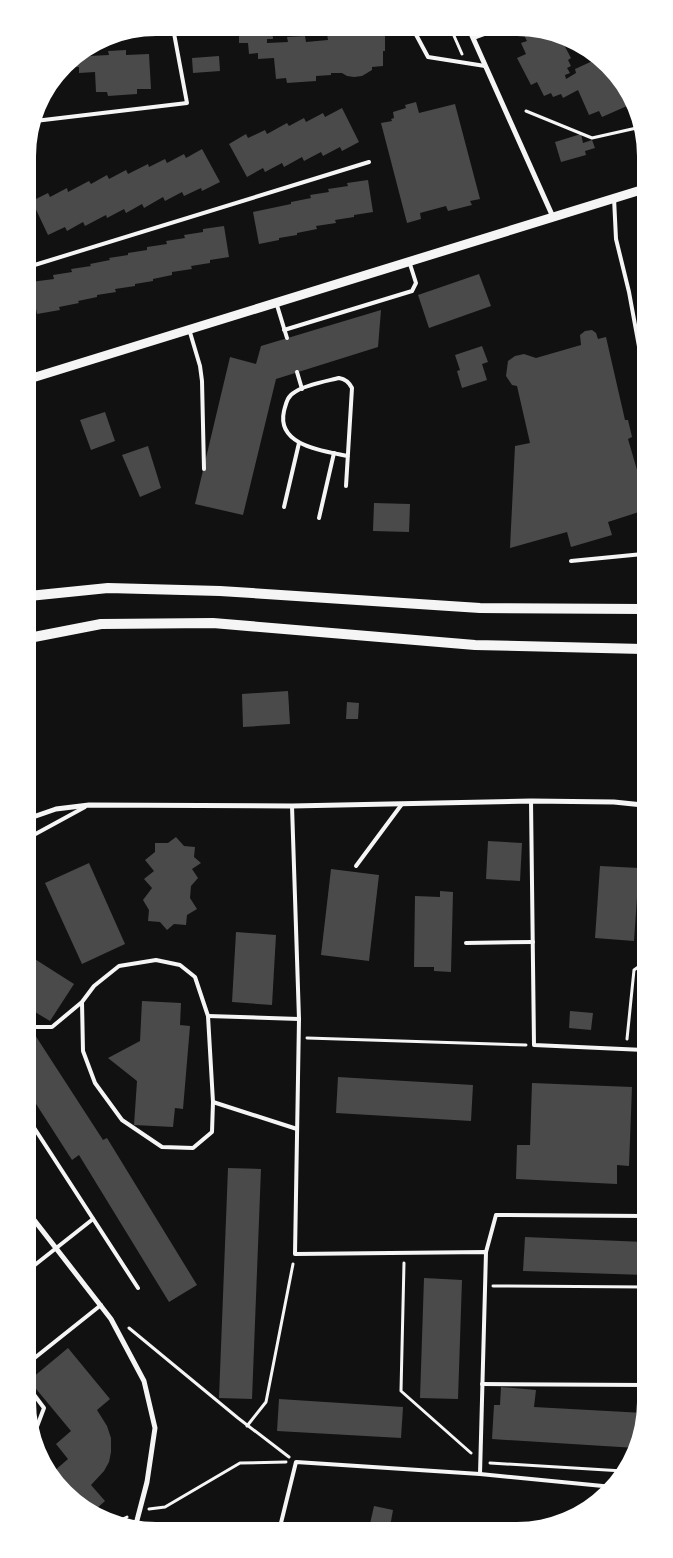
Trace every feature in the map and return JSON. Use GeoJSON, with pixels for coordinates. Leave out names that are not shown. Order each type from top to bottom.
{"type":"FeatureCollection","features":[{"type":"Feature","properties":{"kind":"main road"},"geometry":{"type":"LineString","coordinates":[[37,595],[108,588],[220,591],[480,608],[637,609]]}},
{"type":"Feature","properties":{"kind":"main road"},"geometry":{"type":"LineString","coordinates":[[37,637],[101,624],[213,623],[475,645],[637,649]]}},
{"type":"Feature","properties":{"kind":"street"},"geometry":{"type":"LineString","coordinates":[[472,38],[554,217]]}},
{"type":"Feature","properties":{"kind":"street"},"geometry":{"type":"LineString","coordinates":[[37,376],[637,191]]}},
{"type":"Feature","properties":{"kind":"street"},"geometry":{"type":"LineString","coordinates":[[36,816],[56,810],[89,805],[292,806],[531,801],[636,804]]}},
{"type":"Feature","properties":{"kind":"street"},"geometry":{"type":"LineString","coordinates":[[36,1223],[111,1319],[144,1381],[155,1428],[147,1482],[136,1520]]}},
{"type":"Feature","properties":{"kind":"lane"},"geometry":{"type":"LineString","coordinates":[[417,36],[428,57],[485,66]]}},
{"type":"Feature","properties":{"kind":"lane"},"geometry":{"type":"LineString","coordinates":[[472,38],[477,36]]}},
{"type":"Feature","properties":{"kind":"lane"},"geometry":{"type":"LineString","coordinates":[[42,120],[188,103],[175,37]]}},
{"type":"Feature","properties":{"kind":"lane"},"geometry":{"type":"LineString","coordinates":[[37,264],[370,162]]}},
{"type":"Feature","properties":{"kind":"lane"},"geometry":{"type":"LineString","coordinates":[[614,198],[616,239],[637,335]]}},
{"type":"Feature","properties":{"kind":"lane"},"geometry":{"type":"LineString","coordinates":[[284,330],[412,291],[416,283],[409,261]]}},
{"type":"Feature","properties":{"kind":"lane"},"geometry":{"type":"LineString","coordinates":[[276,302],[287,338]]}},
{"type":"Feature","properties":{"kind":"lane"},"geometry":{"type":"LineString","coordinates":[[189,329],[200,366],[202,381],[204,469]]}},
{"type":"Feature","properties":{"kind":"lane"},"geometry":{"type":"LineString","coordinates":[[297,372],[302,389]]}},
{"type":"Feature","properties":{"kind":"lane"},"geometry":{"type":"LineString","coordinates":[[346,486],[348,456],[352,388],[350,384],[344,379],[339,378],[294,392],[288,398],[283,418],[284,426],[294,440],[305,446],[348,456]]}},
{"type":"Feature","properties":{"kind":"lane"},"geometry":{"type":"LineString","coordinates":[[284,507],[299,443]]}},
{"type":"Feature","properties":{"kind":"lane"},"geometry":{"type":"LineString","coordinates":[[319,518],[334,453]]}},
{"type":"Feature","properties":{"kind":"lane"},"geometry":{"type":"LineString","coordinates":[[571,561],[637,555]]}},
{"type":"Feature","properties":{"kind":"lane"},"geometry":{"type":"LineString","coordinates":[[531,801],[534,1045],[636,1050]]}},
{"type":"Feature","properties":{"kind":"lane"},"geometry":{"type":"LineString","coordinates":[[356,866],[402,804]]}},
{"type":"Feature","properties":{"kind":"lane"},"geometry":{"type":"LineString","coordinates":[[36,833],[89,805]]}},
{"type":"Feature","properties":{"kind":"lane"},"geometry":{"type":"LineString","coordinates":[[292,806],[299,1019],[295,1254],[486,1252]]}},
{"type":"Feature","properties":{"kind":"lane"},"geometry":{"type":"LineString","coordinates":[[466,943],[533,942]]}},
{"type":"Feature","properties":{"kind":"lane"},"geometry":{"type":"LineString","coordinates":[[36,1027],[52,1026],[82,1002],[94,986],[119,966],[156,960],[180,965],[195,978],[208,1016],[213,1102],[212,1132],[193,1148],[162,1147],[122,1120],[95,1083],[83,1051],[82,1002]]}},
{"type":"Feature","properties":{"kind":"lane"},"geometry":{"type":"LineString","coordinates":[[208,1016],[299,1019]]}},
{"type":"Feature","properties":{"kind":"lane"},"geometry":{"type":"LineString","coordinates":[[213,1102],[297,1129]]}},
{"type":"Feature","properties":{"kind":"lane"},"geometry":{"type":"LineString","coordinates":[[36,1131],[138,1288]]}},
{"type":"Feature","properties":{"kind":"lane"},"geometry":{"type":"LineString","coordinates":[[480,1474],[486,1252],[496,1215],[636,1216]]}},
{"type":"Feature","properties":{"kind":"lane"},"geometry":{"type":"LineString","coordinates":[[36,1264],[93,1219]]}},
{"type":"Feature","properties":{"kind":"lane"},"geometry":{"type":"LineString","coordinates":[[36,1357],[101,1305]]}},
{"type":"Feature","properties":{"kind":"lane"},"geometry":{"type":"LineString","coordinates":[[482,1384],[636,1385]]}},
{"type":"Feature","properties":{"kind":"lane"},"geometry":{"type":"LineString","coordinates":[[36,1397],[44,1408],[38,1423]]}},
{"type":"Feature","properties":{"kind":"lane"},"geometry":{"type":"LineString","coordinates":[[281,1522],[296,1462],[480,1474],[602,1486]]}},
{"type":"Feature","properties":{"kind":"path"},"geometry":{"type":"LineString","coordinates":[[454,36],[466,63]]}},
{"type":"Feature","properties":{"kind":"path"},"geometry":{"type":"LineString","coordinates":[[526,111],[592,138],[634,128]]}},
{"type":"Feature","properties":{"kind":"path"},"geometry":{"type":"LineString","coordinates":[[626,1050],[634,970],[636,968]]}},
{"type":"Feature","properties":{"kind":"path"},"geometry":{"type":"LineString","coordinates":[[298,1038],[534,1045]]}},
{"type":"Feature","properties":{"kind":"path"},"geometry":{"type":"LineString","coordinates":[[404,1252],[401,1391],[480,1462]]}},
{"type":"Feature","properties":{"kind":"path"},"geometry":{"type":"LineString","coordinates":[[247,1426],[266,1402],[295,1254]]}},
{"type":"Feature","properties":{"kind":"path"},"geometry":{"type":"LineString","coordinates":[[485,1286],[636,1287]]}},
{"type":"Feature","properties":{"kind":"path"},"geometry":{"type":"LineString","coordinates":[[122,1323],[247,1426],[296,1462]]}},
{"type":"Feature","properties":{"kind":"path"},"geometry":{"type":"LineString","coordinates":[[165,1507],[240,1463],[296,1462]]}},
{"type":"Feature","properties":{"kind":"building"},"geometry":{"type":"Polygon","coordinates":[[[385,36],[385,51],[383,51],[383,66],[372,67],[372,70],[362,76],[354,77],[342,73],[331,73],[331,75],[316,76],[316,81],[287,83],[286,78],[276,79],[274,58],[258,59],[258,53],[249,54],[248,43],[239,43],[239,37],[273,37],[273,39],[267,39],[267,43],[288,42],[287,37],[305,37],[306,42],[328,40],[327,37],[385,36]]]}},
{"type":"Feature","properties":{"kind":"building"},"geometry":{"type":"Polygon","coordinates":[[[525,37],[540,39],[565,47],[571,58],[568,60],[571,66],[567,68],[570,73],[565,75],[566,79],[576,73],[575,69],[591,62],[612,83],[626,106],[602,117],[599,111],[589,115],[578,90],[563,98],[561,94],[553,97],[551,93],[544,96],[537,82],[531,85],[517,58],[526,54],[521,43],[527,41],[525,37]]]}},
{"type":"Feature","properties":{"kind":"building"},"geometry":{"type":"Polygon","coordinates":[[[126,50],[126,55],[149,54],[151,89],[137,89],[137,94],[108,96],[107,92],[96,92],[95,72],[79,73],[79,67],[76,67],[90,56],[109,55],[108,51],[126,50]]]}},
{"type":"Feature","properties":{"kind":"building"},"geometry":{"type":"Polygon","coordinates":[[[219,56],[220,71],[193,73],[192,58],[219,56]]]}},
{"type":"Feature","properties":{"kind":"building"},"geometry":{"type":"Polygon","coordinates":[[[416,102],[419,113],[455,104],[480,199],[470,201],[472,205],[448,211],[446,206],[420,213],[421,219],[407,223],[381,123],[392,121],[391,119],[394,118],[393,112],[406,108],[405,105],[416,102]]]}},
{"type":"Feature","properties":{"kind":"building"},"geometry":{"type":"Polygon","coordinates":[[[342,108],[359,142],[342,151],[340,147],[323,156],[321,152],[304,161],[302,157],[284,167],[282,163],[265,172],[263,168],[247,177],[229,144],[246,134],[248,138],[265,130],[267,134],[287,123],[289,126],[304,118],[306,122],[323,113],[325,117],[342,108]]]}},
{"type":"Feature","properties":{"kind":"building"},"geometry":{"type":"Polygon","coordinates":[[[581,134],[583,143],[592,140],[595,148],[585,151],[586,155],[561,162],[555,142],[581,134]]]}},
{"type":"Feature","properties":{"kind":"building"},"geometry":{"type":"Polygon","coordinates":[[[202,149],[220,182],[202,191],[201,188],[184,196],[182,192],[165,201],[163,197],[144,208],[142,204],[126,213],[124,209],[107,218],[106,215],[85,226],[83,222],[67,231],[65,227],[48,235],[37,212],[37,199],[48,193],[50,197],[67,188],[68,192],[89,181],[91,184],[107,175],[109,179],[126,170],[128,174],[148,164],[149,167],[165,159],[167,163],[184,154],[186,158],[202,149]]]}},
{"type":"Feature","properties":{"kind":"building"},"geometry":{"type":"Polygon","coordinates":[[[368,180],[373,212],[335,220],[336,223],[316,226],[317,229],[259,244],[253,212],[311,198],[310,195],[329,192],[328,189],[348,186],[347,183],[368,180]]]}},
{"type":"Feature","properties":{"kind":"building"},"geometry":{"type":"Polygon","coordinates":[[[224,226],[229,257],[191,266],[192,269],[172,272],[172,275],[153,279],[153,281],[115,289],[116,292],[97,295],[97,297],[78,301],[79,303],[59,307],[60,310],[37,314],[37,281],[54,279],[53,275],[72,272],[71,269],[91,266],[90,264],[110,260],[109,258],[147,250],[147,247],[167,244],[166,241],[185,238],[184,235],[203,232],[203,229],[224,226]]]}},
{"type":"Feature","properties":{"kind":"building"},"geometry":{"type":"Polygon","coordinates":[[[479,274],[491,306],[429,328],[418,295],[479,274]]]}},
{"type":"Feature","properties":{"kind":"building"},"geometry":{"type":"Polygon","coordinates":[[[381,310],[378,347],[276,379],[243,515],[195,504],[230,357],[256,364],[261,346],[381,310]]]}},
{"type":"Feature","properties":{"kind":"building"},"geometry":{"type":"Polygon","coordinates":[[[592,330],[596,333],[598,339],[606,337],[625,420],[628,420],[632,437],[628,439],[637,469],[637,513],[608,522],[612,535],[571,547],[567,532],[510,548],[515,446],[530,443],[517,386],[512,385],[506,376],[508,361],[515,356],[524,354],[536,358],[581,345],[580,335],[585,331],[592,330]]]}},
{"type":"Feature","properties":{"kind":"building"},"geometry":{"type":"Polygon","coordinates":[[[482,346],[488,362],[482,364],[487,380],[462,388],[457,371],[460,370],[455,355],[482,346]]]}},
{"type":"Feature","properties":{"kind":"building"},"geometry":{"type":"Polygon","coordinates":[[[105,412],[115,441],[91,450],[80,420],[105,412]]]}},
{"type":"Feature","properties":{"kind":"building"},"geometry":{"type":"Polygon","coordinates":[[[148,446],[161,488],[140,497],[122,455],[148,446]]]}},
{"type":"Feature","properties":{"kind":"building"},"geometry":{"type":"Polygon","coordinates":[[[374,503],[410,504],[409,532],[373,531],[374,503]]]}},
{"type":"Feature","properties":{"kind":"building"},"geometry":{"type":"Polygon","coordinates":[[[288,691],[290,724],[243,727],[242,694],[288,691]]]}},
{"type":"Feature","properties":{"kind":"building"},"geometry":{"type":"Polygon","coordinates":[[[347,702],[359,703],[358,719],[346,719],[347,702]]]}},
{"type":"Feature","properties":{"kind":"building"},"geometry":{"type":"Polygon","coordinates":[[[176,837],[184,846],[195,847],[194,857],[201,863],[192,869],[198,878],[191,886],[190,898],[197,909],[187,915],[186,925],[174,924],[167,930],[160,922],[148,921],[149,910],[143,900],[152,888],[144,879],[154,871],[145,860],[155,852],[155,843],[168,843],[176,837]]]}},
{"type":"Feature","properties":{"kind":"building"},"geometry":{"type":"Polygon","coordinates":[[[488,841],[522,843],[520,881],[486,879],[488,841]]]}},
{"type":"Feature","properties":{"kind":"building"},"geometry":{"type":"Polygon","coordinates":[[[89,863],[125,944],[82,964],[45,883],[89,863]]]}},
{"type":"Feature","properties":{"kind":"building"},"geometry":{"type":"Polygon","coordinates":[[[600,866],[636,868],[634,941],[595,938],[600,866]]]}},
{"type":"Feature","properties":{"kind":"building"},"geometry":{"type":"Polygon","coordinates":[[[331,869],[379,875],[369,961],[321,955],[331,869]]]}},
{"type":"Feature","properties":{"kind":"building"},"geometry":{"type":"Polygon","coordinates":[[[440,891],[453,892],[451,972],[434,971],[434,967],[414,967],[415,896],[440,897],[440,891]]]}},
{"type":"Feature","properties":{"kind":"building"},"geometry":{"type":"Polygon","coordinates":[[[236,932],[276,935],[272,1005],[232,1002],[236,932]]]}},
{"type":"Feature","properties":{"kind":"building"},"geometry":{"type":"Polygon","coordinates":[[[36,960],[74,984],[50,1021],[36,1013],[36,960]]]}},
{"type":"Feature","properties":{"kind":"building"},"geometry":{"type":"Polygon","coordinates":[[[142,1001],[181,1003],[180,1025],[190,1026],[183,1109],[175,1108],[173,1127],[134,1125],[137,1081],[108,1058],[140,1041],[142,1001]]]}},
{"type":"Feature","properties":{"kind":"building"},"geometry":{"type":"Polygon","coordinates":[[[570,1011],[593,1013],[591,1030],[569,1028],[570,1011]]]}},
{"type":"Feature","properties":{"kind":"building"},"geometry":{"type":"Polygon","coordinates":[[[36,1037],[103,1140],[107,1138],[197,1285],[169,1302],[79,1155],[72,1160],[36,1104],[36,1037]]]}},
{"type":"Feature","properties":{"kind":"building"},"geometry":{"type":"Polygon","coordinates":[[[338,1077],[473,1085],[471,1121],[336,1113],[338,1077]]]}},
{"type":"Feature","properties":{"kind":"building"},"geometry":{"type":"Polygon","coordinates":[[[532,1083],[632,1087],[629,1166],[617,1165],[617,1184],[516,1179],[517,1145],[530,1145],[532,1083]]]}},
{"type":"Feature","properties":{"kind":"building"},"geometry":{"type":"Polygon","coordinates":[[[228,1168],[261,1169],[252,1399],[219,1398],[228,1168]]]}},
{"type":"Feature","properties":{"kind":"building"},"geometry":{"type":"Polygon","coordinates":[[[525,1237],[636,1242],[636,1275],[523,1271],[525,1237]]]}},
{"type":"Feature","properties":{"kind":"building"},"geometry":{"type":"Polygon","coordinates":[[[424,1278],[462,1280],[458,1399],[420,1398],[424,1278]]]}},
{"type":"Feature","properties":{"kind":"building"},"geometry":{"type":"Polygon","coordinates":[[[68,1348],[110,1399],[97,1410],[107,1426],[111,1438],[109,1462],[104,1471],[91,1485],[105,1501],[99,1507],[71,1487],[57,1469],[68,1459],[56,1444],[71,1431],[36,1389],[36,1375],[68,1348]]]}},
{"type":"Feature","properties":{"kind":"building"},"geometry":{"type":"Polygon","coordinates":[[[501,1387],[536,1390],[534,1407],[636,1413],[636,1417],[628,1448],[492,1439],[494,1405],[500,1405],[501,1387]]]}},
{"type":"Feature","properties":{"kind":"building"},"geometry":{"type":"Polygon","coordinates":[[[279,1399],[403,1407],[401,1438],[277,1431],[279,1399]]]}},
{"type":"Feature","properties":{"kind":"building"},"geometry":{"type":"Polygon","coordinates":[[[374,1506],[393,1510],[391,1522],[370,1522],[374,1506]]]}}]}
